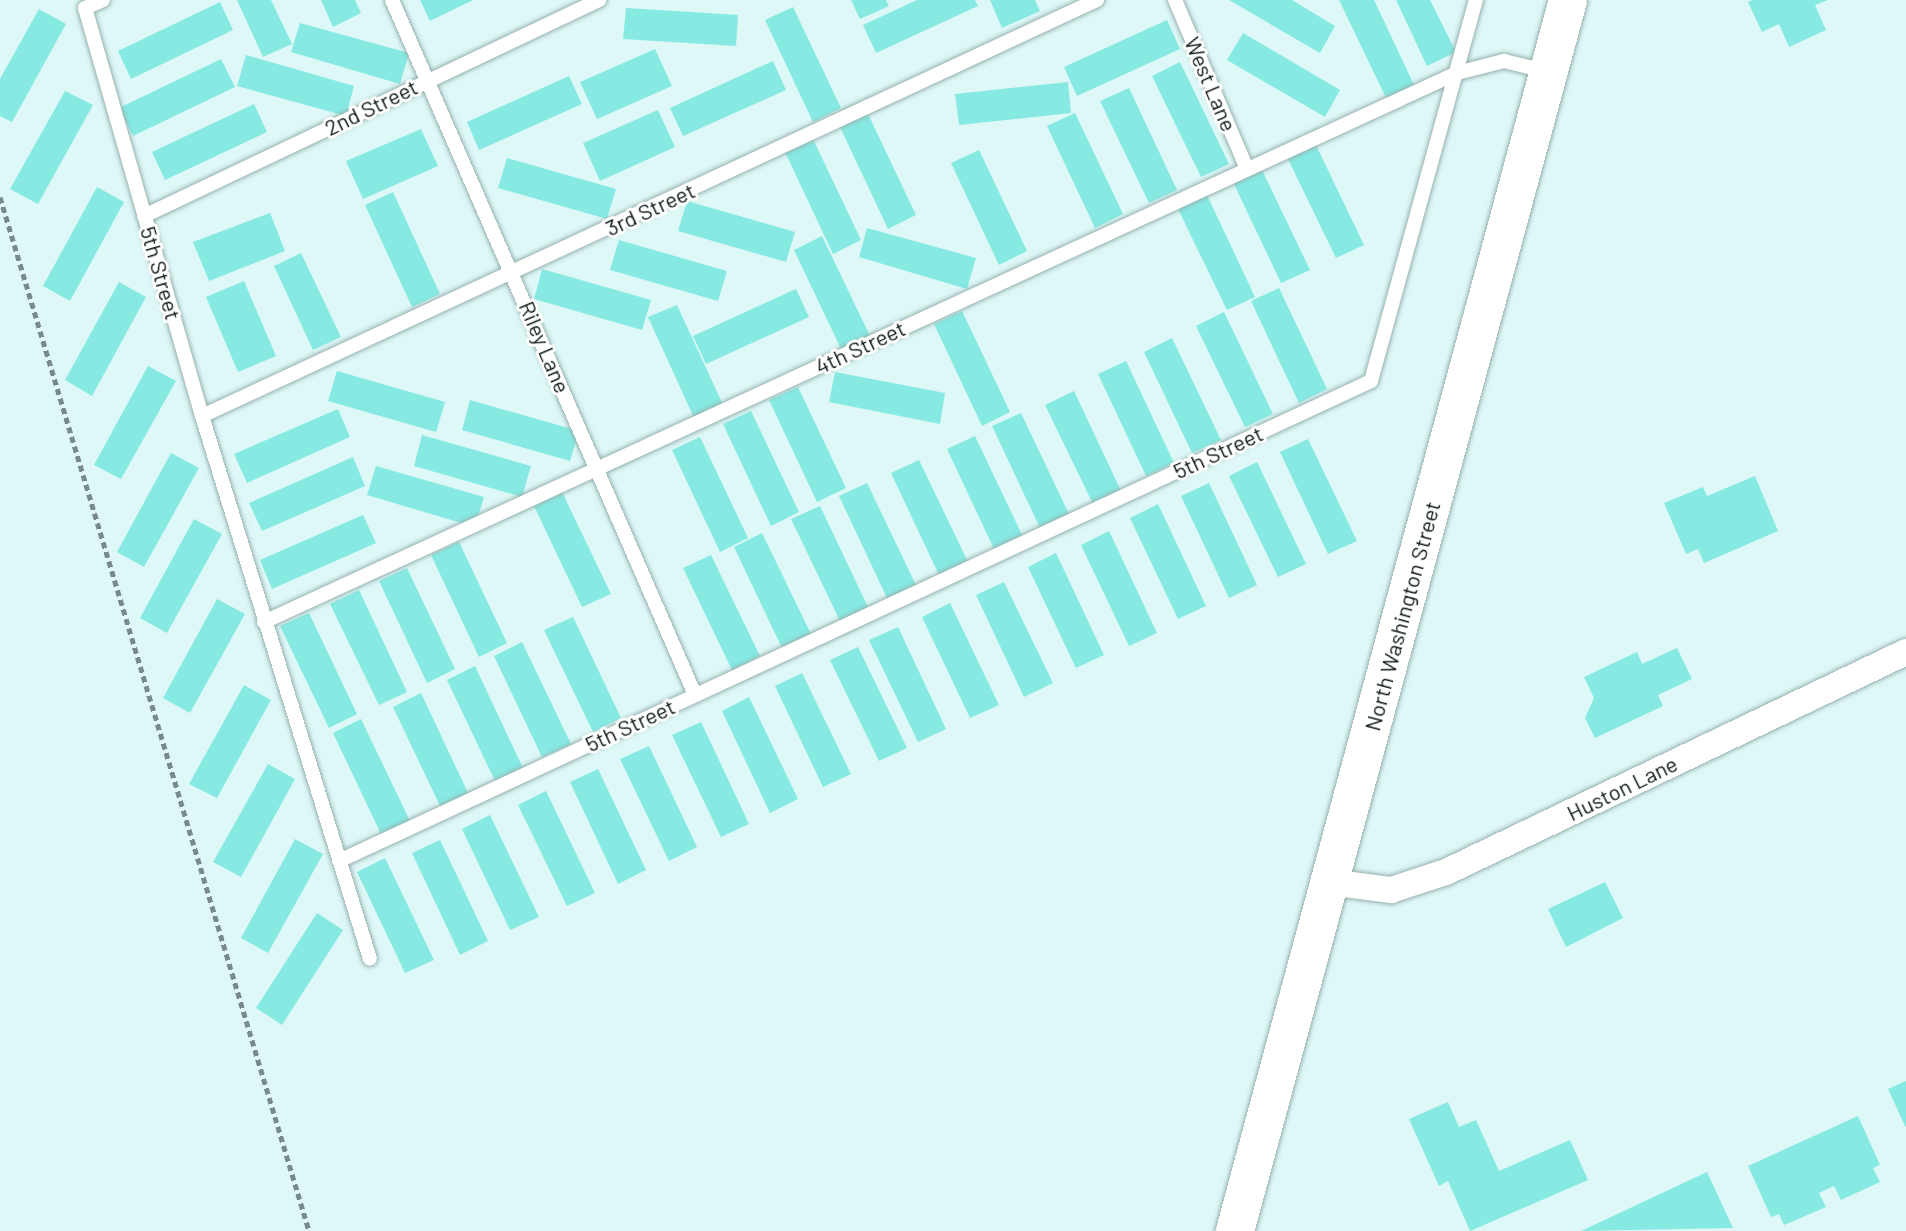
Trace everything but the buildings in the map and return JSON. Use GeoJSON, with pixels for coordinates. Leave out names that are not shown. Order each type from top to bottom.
{"type":"FeatureCollection","features":[{"type":"Feature","properties":{"kind":"main road","name":"North Washington Street"},"geometry":{"type":"LineString","coordinates":[[1235,1231],[1568,0]]}},
{"type":"Feature","properties":{"kind":"street","name":"Huston Lane"},"geometry":{"type":"LineString","coordinates":[[1329,882],[1391,890],[1446,872],[1906,652]]}},
{"type":"Feature","properties":{"kind":"lane","name":"5th Street"},"geometry":{"type":"LineString","coordinates":[[103,0],[85,8],[202,416],[339,861],[1371,381],[1476,0]]}},
{"type":"Feature","properties":{"kind":"lane","name":"Riley Lane"},"geometry":{"type":"LineString","coordinates":[[392,0],[695,695]]}},
{"type":"Feature","properties":{"kind":"lane","name":"2nd Street"},"geometry":{"type":"LineString","coordinates":[[144,216],[599,0]]}},
{"type":"Feature","properties":{"kind":"lane","name":"3rd Street"},"geometry":{"type":"LineString","coordinates":[[202,416],[1097,0]]}},
{"type":"Feature","properties":{"kind":"lane","name":"West Lane"},"geometry":{"type":"LineString","coordinates":[[1175,0],[1247,169]]}},
{"type":"Feature","properties":{"kind":"lane","name":"4th Street"},"geometry":{"type":"LineString","coordinates":[[264,622],[599,471],[1457,73],[1504,61],[1549,72]]}},
{"type":"Feature","properties":{"kind":"lane"},"geometry":{"type":"LineString","coordinates":[[339,861],[370,959]]}},
{"type":"Feature","properties":{"kind":"path"},"geometry":{"type":"LineString","coordinates":[[0,197],[309,1231]]}}]}
